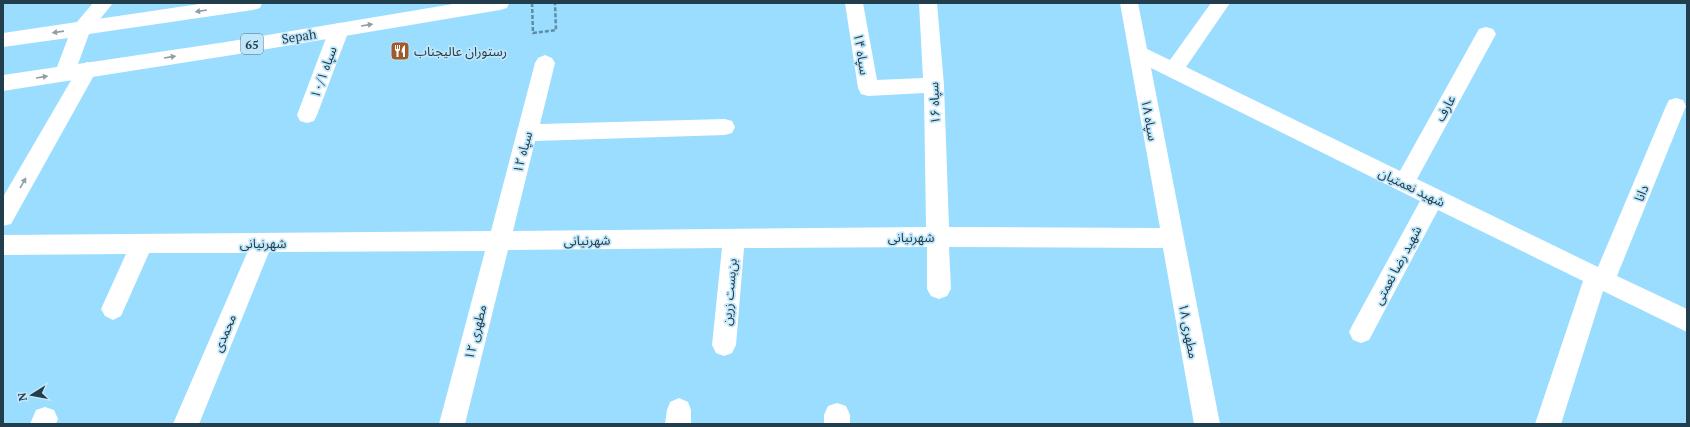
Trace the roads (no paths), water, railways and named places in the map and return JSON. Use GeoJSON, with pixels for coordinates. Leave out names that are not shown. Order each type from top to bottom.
{"type":"FeatureCollection","features":[{"type":"Feature","properties":{"kind":"street"},"geometry":{"type":"LineString","coordinates":[[65,73],[81,29],[104,3]]}},
{"type":"Feature","properties":{"kind":"street"},"geometry":{"type":"LineString","coordinates":[[3,40],[253,3]]}},
{"type":"Feature","properties":{"kind":"street","name":"Sepah"},"geometry":{"type":"LineString","coordinates":[[3,83],[500,3]]}},
{"type":"Feature","properties":{"kind":"street","name":"سپاه ۱۴"},"geometry":{"type":"LineString","coordinates":[[854,3],[868,88],[934,85]]}},
{"type":"Feature","properties":{"kind":"street","name":"سپاه ۱۶"},"geometry":{"type":"LineString","coordinates":[[928,3],[934,85],[939,289]]}},
{"type":"Feature","properties":{"kind":"street","name":"سپاه ۱۸"},"geometry":{"type":"LineString","coordinates":[[1129,3],[1172,238]]}},
{"type":"Feature","properties":{"kind":"street"},"geometry":{"type":"LineString","coordinates":[[1173,70],[1221,3]]}},
{"type":"Feature","properties":{"kind":"street","name":"سپاه ۱۰/۱"},"geometry":{"type":"LineString","coordinates":[[307,115],[339,30]]}},
{"type":"Feature","properties":{"kind":"street","name":"عارف"},"geometry":{"type":"LineString","coordinates":[[1404,183],[1486,34]]}},
{"type":"Feature","properties":{"kind":"street","name":"شهید نعمتیان"},"geometry":{"type":"LineString","coordinates":[[1138,53],[1687,321]]}},
{"type":"Feature","properties":{"kind":"street","name":"سپاه ۱۲"},"geometry":{"type":"LineString","coordinates":[[498,241],[528,133],[545,63]]}},
{"type":"Feature","properties":{"kind":"street"},"geometry":{"type":"LineString","coordinates":[[3,217],[87,70]]}},
{"type":"Feature","properties":{"kind":"street","name":"دانا"},"geometry":{"type":"LineString","coordinates":[[1548,424],[1600,278],[1676,106]]}},
{"type":"Feature","properties":{"kind":"street"},"geometry":{"type":"LineString","coordinates":[[528,133],[725,127]]}},
{"type":"Feature","properties":{"kind":"street","name":"شهید رضا نعمتی"},"geometry":{"type":"LineString","coordinates":[[1361,332],[1433,197]]}},
{"type":"Feature","properties":{"kind":"street","name":"شهرنیانی"},"geometry":{"type":"LineString","coordinates":[[3,245],[937,237],[1172,238]]}},
{"type":"Feature","properties":{"kind":"street","name":"مطهری ۱۸"},"geometry":{"type":"LineString","coordinates":[[1172,238],[1207,424]]}},
{"type":"Feature","properties":{"kind":"street","name":"بن‌بست زرین"},"geometry":{"type":"LineString","coordinates":[[724,345],[734,239]]}},
{"type":"Feature","properties":{"kind":"street","name":"مطهری ۱۲"},"geometry":{"type":"LineString","coordinates":[[452,424],[498,241]]}},
{"type":"Feature","properties":{"kind":"street","name":"محمدی"},"geometry":{"type":"LineString","coordinates":[[186,424],[262,243]]}},
{"type":"Feature","properties":{"kind":"street"},"geometry":{"type":"LineString","coordinates":[[112,309],[142,244]]}},
{"type":"Feature","properties":{"kind":"place","name":"رستوران عالیجناب"},"geometry":{"type":"Point","coordinates":[400,51]}}]}
